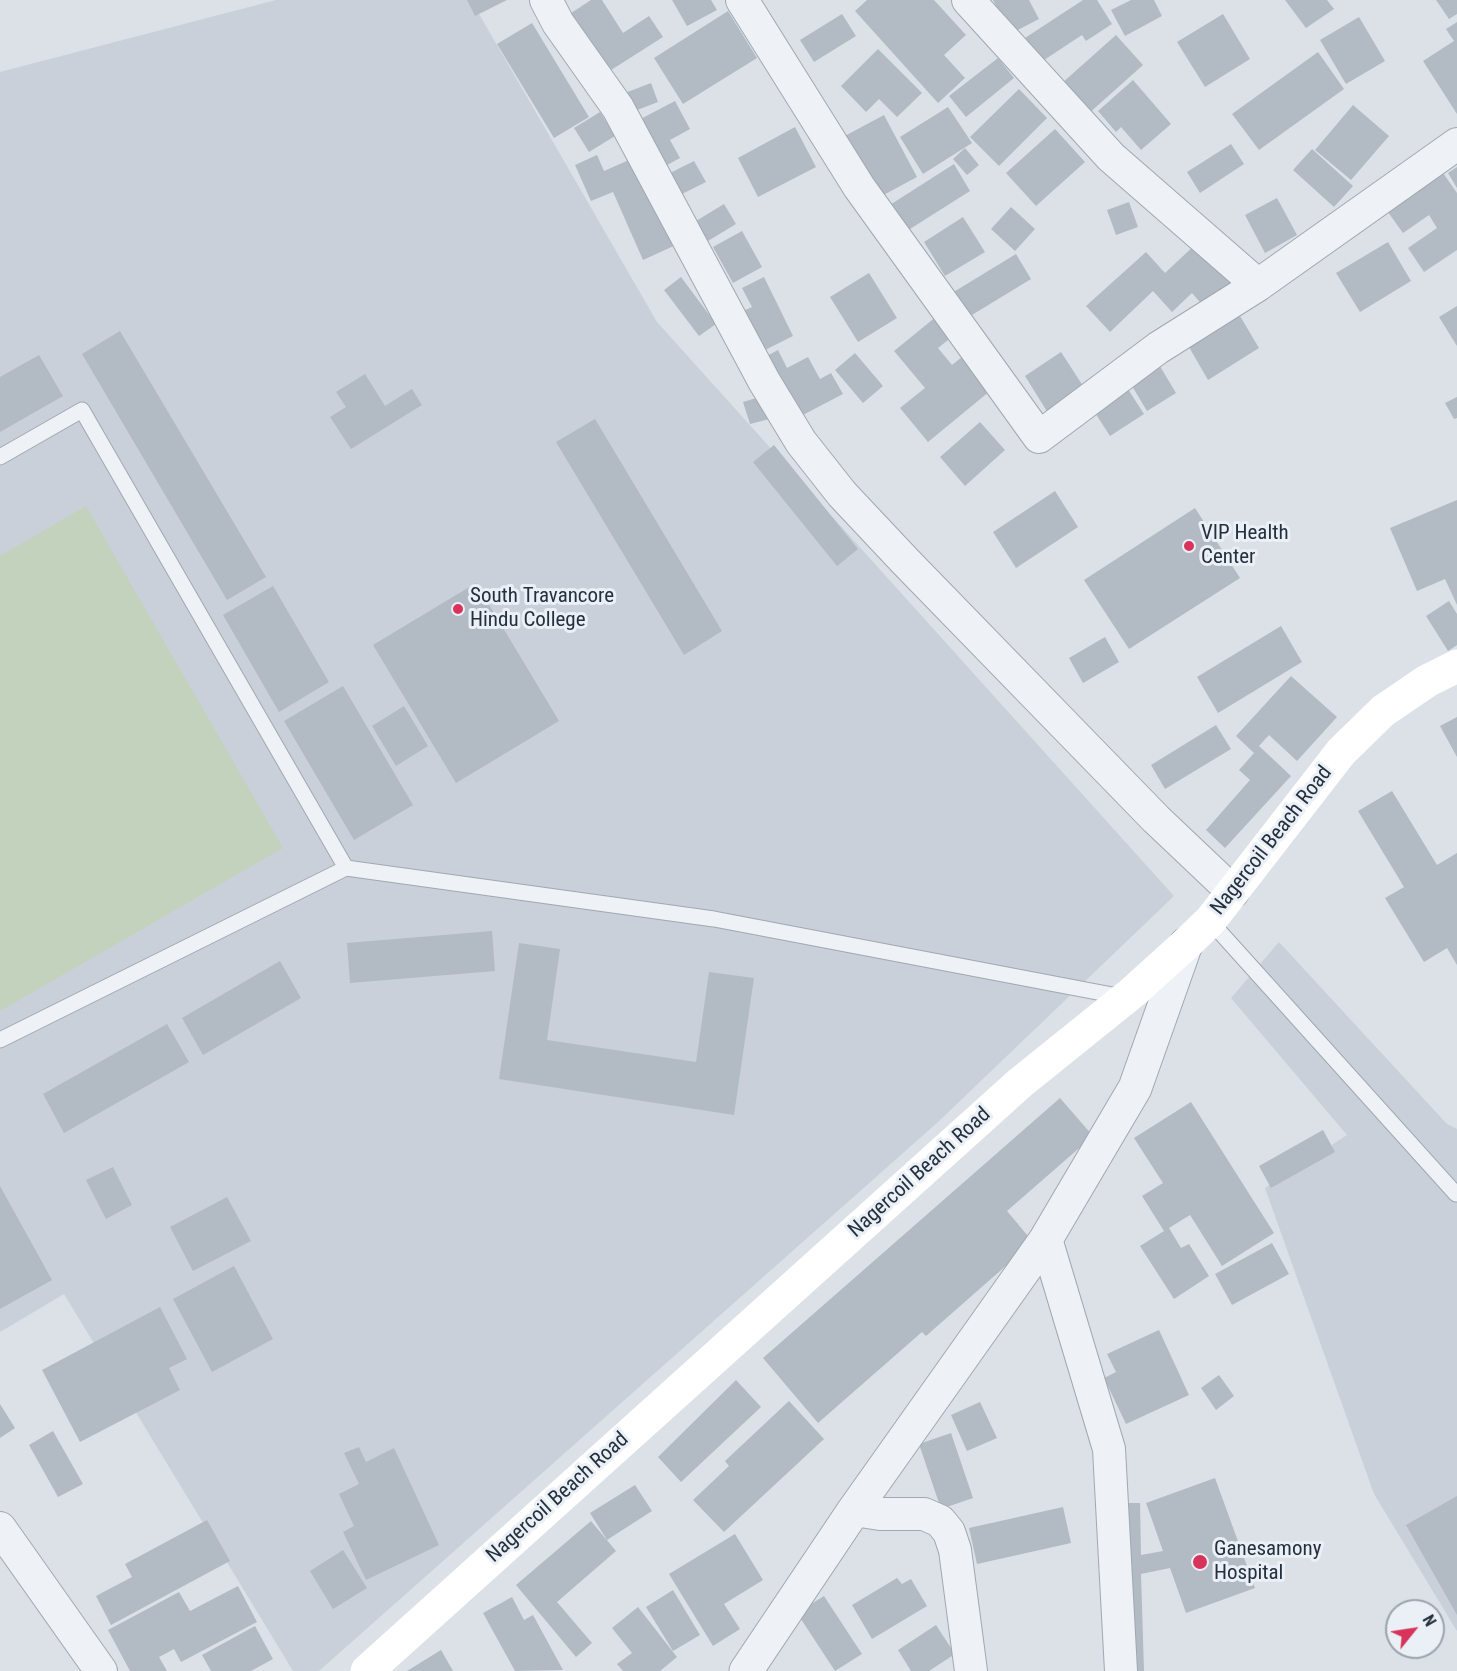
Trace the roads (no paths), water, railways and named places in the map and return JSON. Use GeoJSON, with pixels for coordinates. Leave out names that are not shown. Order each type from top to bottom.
{"type":"FeatureCollection","features":[{"type":"Feature","properties":{"kind":"main road","name":"Nagercoil Beach Road"},"geometry":{"type":"LineString","coordinates":[[367,1671],[1020,1083],[1126,998],[1186,944],[1210,921],[1341,752],[1383,711],[1427,681],[1457,666]]}},
{"type":"Feature","properties":{"kind":"street"},"geometry":{"type":"LineString","coordinates":[[546,0],[558,23],[618,108],[765,381],[801,442],[842,494],[905,561],[1156,819],[1233,892]]}},
{"type":"Feature","properties":{"kind":"street"},"geometry":{"type":"LineString","coordinates":[[742,0],[800,88],[858,187],[1039,437],[1158,348],[1258,285],[1457,144]]}},
{"type":"Feature","properties":{"kind":"street"},"geometry":{"type":"LineString","coordinates":[[968,0],[1110,157],[1258,285]]}},
{"type":"Feature","properties":{"kind":"street"},"geometry":{"type":"LineString","coordinates":[[746,1671],[854,1510],[1046,1239],[1135,1088],[1186,944]]}},
{"type":"Feature","properties":{"kind":"street"},"geometry":{"type":"LineString","coordinates":[[1046,1239],[1109,1449],[1121,1671]]}},
{"type":"Feature","properties":{"kind":"street"},"geometry":{"type":"LineString","coordinates":[[854,1510],[880,1515],[924,1514],[940,1521],[949,1532],[955,1550],[971,1671]]}},
{"type":"Feature","properties":{"kind":"street"},"geometry":{"type":"LineString","coordinates":[[0,1528],[101,1671]]}},
{"type":"Feature","properties":{"kind":"lane"},"geometry":{"type":"LineString","coordinates":[[0,457],[81,410],[346,868]]}},
{"type":"Feature","properties":{"kind":"lane"},"geometry":{"type":"LineString","coordinates":[[0,1040],[346,868],[714,919],[1126,998]]}},
{"type":"Feature","properties":{"kind":"lane"},"geometry":{"type":"LineString","coordinates":[[1210,921],[1456,1194]]}},
{"type":"Feature","properties":{"kind":"place","name":"VIP Health Center"},"geometry":{"type":"Point","coordinates":[1189,546]}},
{"type":"Feature","properties":{"kind":"place","name":"South Travancore Hindu College"},"geometry":{"type":"Point","coordinates":[458,609]}},
{"type":"Feature","properties":{"kind":"place","name":"Ganesamony Hospital"},"geometry":{"type":"Point","coordinates":[1200,1562]}}]}
